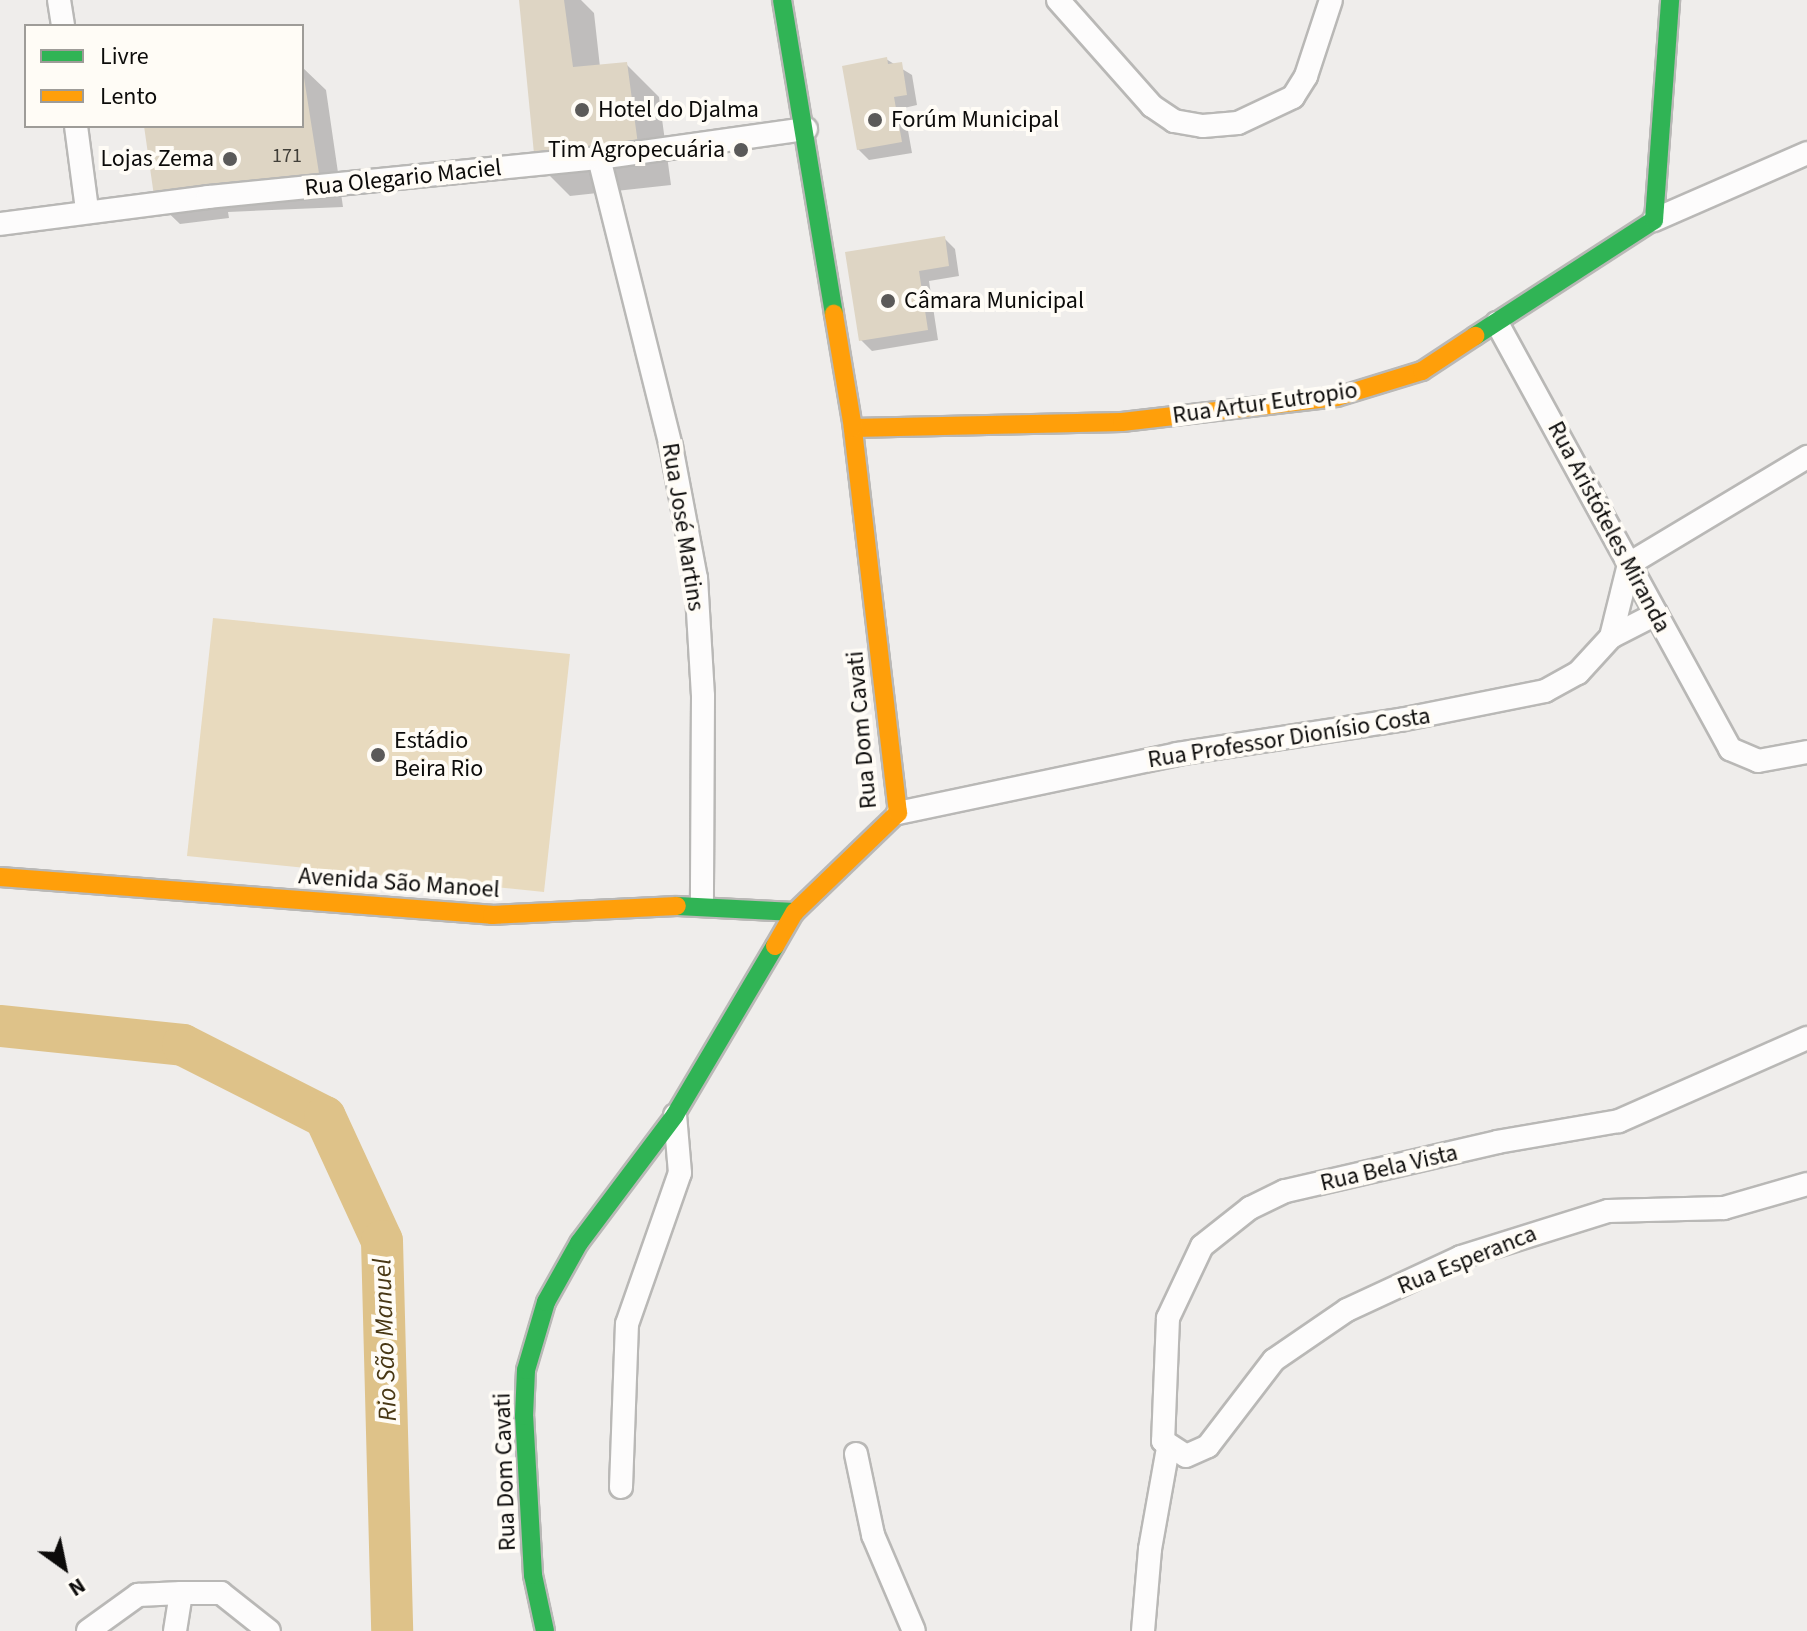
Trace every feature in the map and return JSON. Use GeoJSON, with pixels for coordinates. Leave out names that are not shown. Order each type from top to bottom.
{"type":"FeatureCollection","features":[{"type":"Feature","properties":{"kind":"main road","name":"Rua Dom Cavati"},"geometry":{"type":"LineString","coordinates":[[545,1631],[533,1575],[524,1455],[526,1370],[546,1302],[579,1243],[675,1115],[795,912],[898,813],[853,428],[806,129],[782,0]]}},
{"type":"Feature","properties":{"kind":"main road"},"geometry":{"type":"LineString","coordinates":[[1654,220],[1670,0]]}},
{"type":"Feature","properties":{"kind":"main road","name":"Rua Artur Eutropio"},"geometry":{"type":"LineString","coordinates":[[853,428],[1122,422],[1337,397],[1422,371],[1654,220]]}},
{"type":"Feature","properties":{"kind":"main road","name":"Avenida São Manoel"},"geometry":{"type":"LineString","coordinates":[[0,877],[492,915],[702,905],[795,912]]}},
{"type":"Feature","properties":{"kind":"street"},"geometry":{"type":"LineString","coordinates":[[59,0],[63,24]]}},
{"type":"Feature","properties":{"kind":"street"},"geometry":{"type":"LineString","coordinates":[[1058,0],[1152,106],[1174,121],[1203,126],[1238,123],[1293,97],[1306,76],[1331,0]]}},
{"type":"Feature","properties":{"kind":"street"},"geometry":{"type":"LineString","coordinates":[[76,128],[87,210]]}},
{"type":"Feature","properties":{"kind":"street","name":"Rua Olegario Maciel"},"geometry":{"type":"LineString","coordinates":[[0,224],[87,210],[599,158],[806,129]]}},
{"type":"Feature","properties":{"kind":"street","name":"Rua Artur Eutropio"},"geometry":{"type":"LineString","coordinates":[[1654,220],[1807,153]]}},
{"type":"Feature","properties":{"kind":"street","name":"Rua José Martins"},"geometry":{"type":"LineString","coordinates":[[599,158],[671,446],[696,578],[703,696],[702,905]]}},
{"type":"Feature","properties":{"kind":"street","name":"Rua Aristóteles Miranda"},"geometry":{"type":"LineString","coordinates":[[1497,323],[1719,734],[1740,758],[1758,761],[1807,752]]}},
{"type":"Feature","properties":{"kind":"street"},"geometry":{"type":"LineString","coordinates":[[1611,637],[1629,564],[1807,457]]}},
{"type":"Feature","properties":{"kind":"street","name":"Rua Professor Dionísio Costa"},"geometry":{"type":"LineString","coordinates":[[898,813],[1177,754],[1530,695],[1578,673],[1611,637],[1656,614]]}},
{"type":"Feature","properties":{"kind":"street","name":"Rua Bela Vista"},"geometry":{"type":"LineString","coordinates":[[1143,1631],[1150,1549],[1177,1452],[1160,1432],[1168,1318],[1202,1246],[1250,1208],[1285,1191],[1498,1142],[1619,1121],[1807,1038]]}},
{"type":"Feature","properties":{"kind":"street"},"geometry":{"type":"LineString","coordinates":[[621,1487],[627,1324],[680,1173],[675,1115]]}},
{"type":"Feature","properties":{"kind":"street","name":"Rua Esperanca"},"geometry":{"type":"LineString","coordinates":[[1177,1452],[1221,1433],[1274,1360],[1347,1310],[1461,1257],[1608,1211],[1724,1208],[1807,1184]]}},
{"type":"Feature","properties":{"kind":"street"},"geometry":{"type":"LineString","coordinates":[[856,1454],[873,1535],[914,1631]]}},
{"type":"Feature","properties":{"kind":"street"},"geometry":{"type":"LineString","coordinates":[[88,1631],[138,1595],[181,1593],[221,1593],[269,1631]]}},
{"type":"Feature","properties":{"kind":"street"},"geometry":{"type":"LineString","coordinates":[[175,1631],[181,1593]]}},
{"type":"Feature","properties":{"kind":"shaded area","name":"Estádio Beira Rio"},"geometry":{"type":"Polygon","coordinates":[[[213,618],[570,654],[544,892],[187,856],[213,618]]]}},
{"type":"Feature","properties":{"kind":"building","name":"Hotel do Djalma"},"geometry":{"type":"Polygon","coordinates":[[[519,0],[564,0],[573,67],[627,62],[639,152],[535,164],[519,0]]]}},
{"type":"Feature","properties":{"kind":"building","name":"Forúm Municipal"},"geometry":{"type":"Polygon","coordinates":[[[887,57],[888,64],[902,62],[907,95],[894,97],[902,142],[857,150],[842,66],[887,57]]]}},
{"type":"Feature","properties":{"kind":"building"},"geometry":{"type":"Polygon","coordinates":[[[304,78],[321,186],[155,203],[144,128],[304,128],[304,78]]]}},
{"type":"Feature","properties":{"kind":"building","name":"Câmara Municipal"},"geometry":{"type":"Polygon","coordinates":[[[945,236],[949,266],[919,271],[928,330],[859,341],[845,252],[945,236]]]}},
{"type":"Feature","properties":{"kind":"waterway","name":"Rio São Manuel"},"geometry":{"type":"LineString","coordinates":[[0,1026],[183,1045],[325,1117],[382,1241],[392,1631]]}},
{"type":"Feature","properties":{"kind":"traffic: fast"},"geometry":{"type":"LineString","coordinates":[[782,0],[834,314]]}},
{"type":"Feature","properties":{"kind":"traffic: fast"},"geometry":{"type":"LineString","coordinates":[[1475,336],[1654,220],[1670,0]]}},
{"type":"Feature","properties":{"kind":"traffic: fast"},"geometry":{"type":"LineString","coordinates":[[677,906],[795,912]]}},
{"type":"Feature","properties":{"kind":"traffic: fast"},"geometry":{"type":"LineString","coordinates":[[545,1631],[533,1575],[524,1416],[526,1370],[546,1302],[579,1243],[675,1115],[775,946]]}},
{"type":"Feature","properties":{"kind":"traffic: slow"},"geometry":{"type":"LineString","coordinates":[[775,946],[795,912],[898,813],[853,428],[834,314]]}},
{"type":"Feature","properties":{"kind":"traffic: slow"},"geometry":{"type":"LineString","coordinates":[[853,428],[1122,422],[1337,397],[1422,371],[1475,336]]}},
{"type":"Feature","properties":{"kind":"traffic: slow"},"geometry":{"type":"LineString","coordinates":[[0,877],[492,915],[677,906]]}},
{"type":"Feature","properties":{"kind":"place","name":"Hotel do Djalma"},"geometry":{"type":"Point","coordinates":[582,110]}},
{"type":"Feature","properties":{"kind":"place","name":"Forúm Municipal"},"geometry":{"type":"Point","coordinates":[875,120]}},
{"type":"Feature","properties":{"kind":"place","name":"Tim Agropecuária"},"geometry":{"type":"Point","coordinates":[741,150]}},
{"type":"Feature","properties":{"kind":"place","name":"Lojas Zema"},"geometry":{"type":"Point","coordinates":[230,159]}},
{"type":"Feature","properties":{"kind":"place","name":"Câmara Municipal"},"geometry":{"type":"Point","coordinates":[888,301]}},
{"type":"Feature","properties":{"kind":"place","name":"Estádio Beira Rio"},"geometry":{"type":"Point","coordinates":[378,755]}}]}
